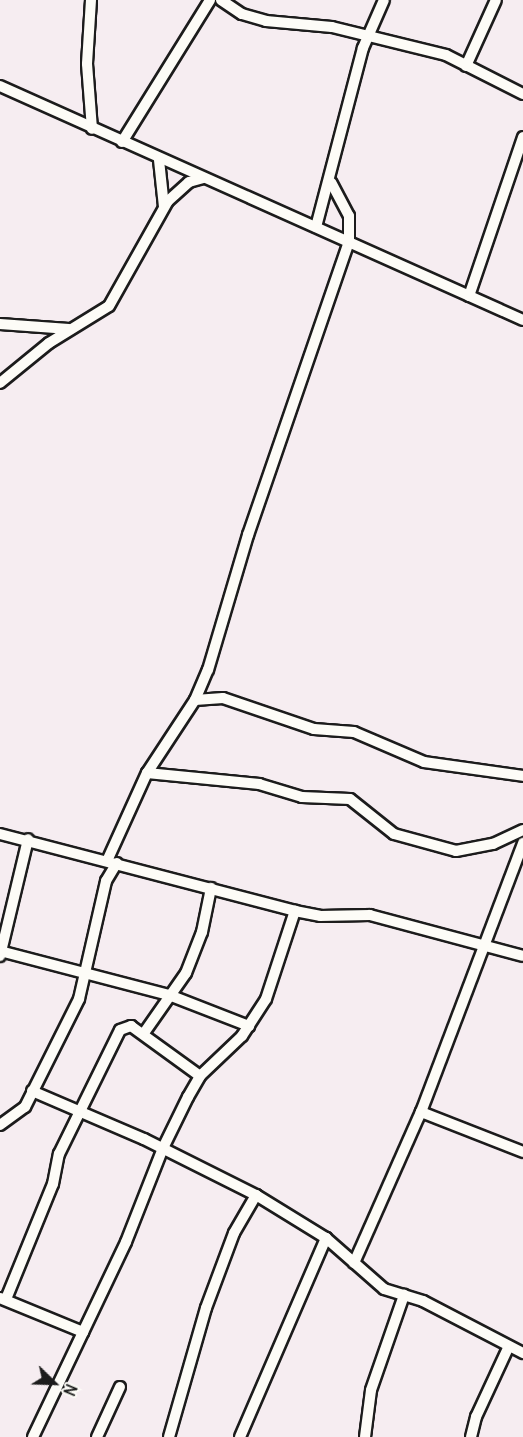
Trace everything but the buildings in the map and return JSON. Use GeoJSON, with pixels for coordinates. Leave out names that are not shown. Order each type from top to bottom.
{"type":"FeatureCollection","features":[{"type":"Feature","properties":{"kind":"street"},"geometry":{"type":"LineString","coordinates":[[91,0],[87,64],[92,129]]}},
{"type":"Feature","properties":{"kind":"street"},"geometry":{"type":"LineString","coordinates":[[122,142],[210,0]]}},
{"type":"Feature","properties":{"kind":"street"},"geometry":{"type":"LineString","coordinates":[[316,227],[331,182],[367,34],[384,0]]}},
{"type":"Feature","properties":{"kind":"street"},"geometry":{"type":"LineString","coordinates":[[466,66],[496,0]]}},
{"type":"Feature","properties":{"kind":"street"},"geometry":{"type":"LineString","coordinates":[[227,2],[266,21],[332,27],[446,55],[523,94]]}},
{"type":"Feature","properties":{"kind":"street"},"geometry":{"type":"LineString","coordinates":[[0,86],[159,160],[316,227],[523,320]]}},
{"type":"Feature","properties":{"kind":"street"},"geometry":{"type":"LineString","coordinates":[[469,296],[523,137]]}},
{"type":"Feature","properties":{"kind":"street"},"geometry":{"type":"LineString","coordinates":[[159,160],[164,207]]}},
{"type":"Feature","properties":{"kind":"street"},"geometry":{"type":"LineString","coordinates":[[0,383],[69,329],[98,315],[116,297],[164,207],[180,188],[203,178]]}},
{"type":"Feature","properties":{"kind":"street"},"geometry":{"type":"LineString","coordinates":[[0,1125],[25,1107],[79,999],[112,862],[147,773],[195,700],[208,670],[248,535],[349,242],[349,216],[331,182]]}},
{"type":"Feature","properties":{"kind":"street"},"geometry":{"type":"LineString","coordinates":[[0,324],[69,329]]}},
{"type":"Feature","properties":{"kind":"street"},"geometry":{"type":"LineString","coordinates":[[195,700],[223,698],[314,729],[354,732],[424,762],[523,776]]}},
{"type":"Feature","properties":{"kind":"street"},"geometry":{"type":"LineString","coordinates":[[147,773],[259,784],[302,797],[351,799],[394,834],[456,851],[494,844],[523,830]]}},
{"type":"Feature","properties":{"kind":"street"},"geometry":{"type":"LineString","coordinates":[[0,834],[28,839],[295,911],[320,915],[370,915],[523,956]]}},
{"type":"Feature","properties":{"kind":"street"},"geometry":{"type":"LineString","coordinates":[[28,839],[1,953],[85,972],[169,995],[249,1026]]}},
{"type":"Feature","properties":{"kind":"street"},"geometry":{"type":"LineString","coordinates":[[354,1263],[421,1112],[523,843]]}},
{"type":"Feature","properties":{"kind":"street"},"geometry":{"type":"LineString","coordinates":[[144,1034],[195,953],[212,888]]}},
{"type":"Feature","properties":{"kind":"street"},"geometry":{"type":"LineString","coordinates":[[33,1437],[126,1242],[163,1148],[200,1076],[249,1026],[274,980],[295,911]]}},
{"type":"Feature","properties":{"kind":"street"},"geometry":{"type":"LineString","coordinates":[[83,1332],[3,1298],[52,1184],[59,1154],[83,1112],[120,1030],[126,1025],[144,1034],[200,1076]]}},
{"type":"Feature","properties":{"kind":"street"},"geometry":{"type":"LineString","coordinates":[[32,1091],[163,1148],[256,1195],[326,1238],[374,1283],[404,1295],[523,1353]]}},
{"type":"Feature","properties":{"kind":"street"},"geometry":{"type":"LineString","coordinates":[[421,1112],[523,1152]]}},
{"type":"Feature","properties":{"kind":"street"},"geometry":{"type":"LineString","coordinates":[[169,1437],[206,1308],[234,1233],[256,1195]]}},
{"type":"Feature","properties":{"kind":"street"},"geometry":{"type":"LineString","coordinates":[[240,1437],[326,1238]]}},
{"type":"Feature","properties":{"kind":"street"},"geometry":{"type":"LineString","coordinates":[[364,1437],[371,1390],[404,1295]]}},
{"type":"Feature","properties":{"kind":"street"},"geometry":{"type":"LineString","coordinates":[[471,1437],[476,1417],[509,1346]]}},
{"type":"Feature","properties":{"kind":"street"},"geometry":{"type":"LineString","coordinates":[[97,1437],[120,1387]]}}]}
